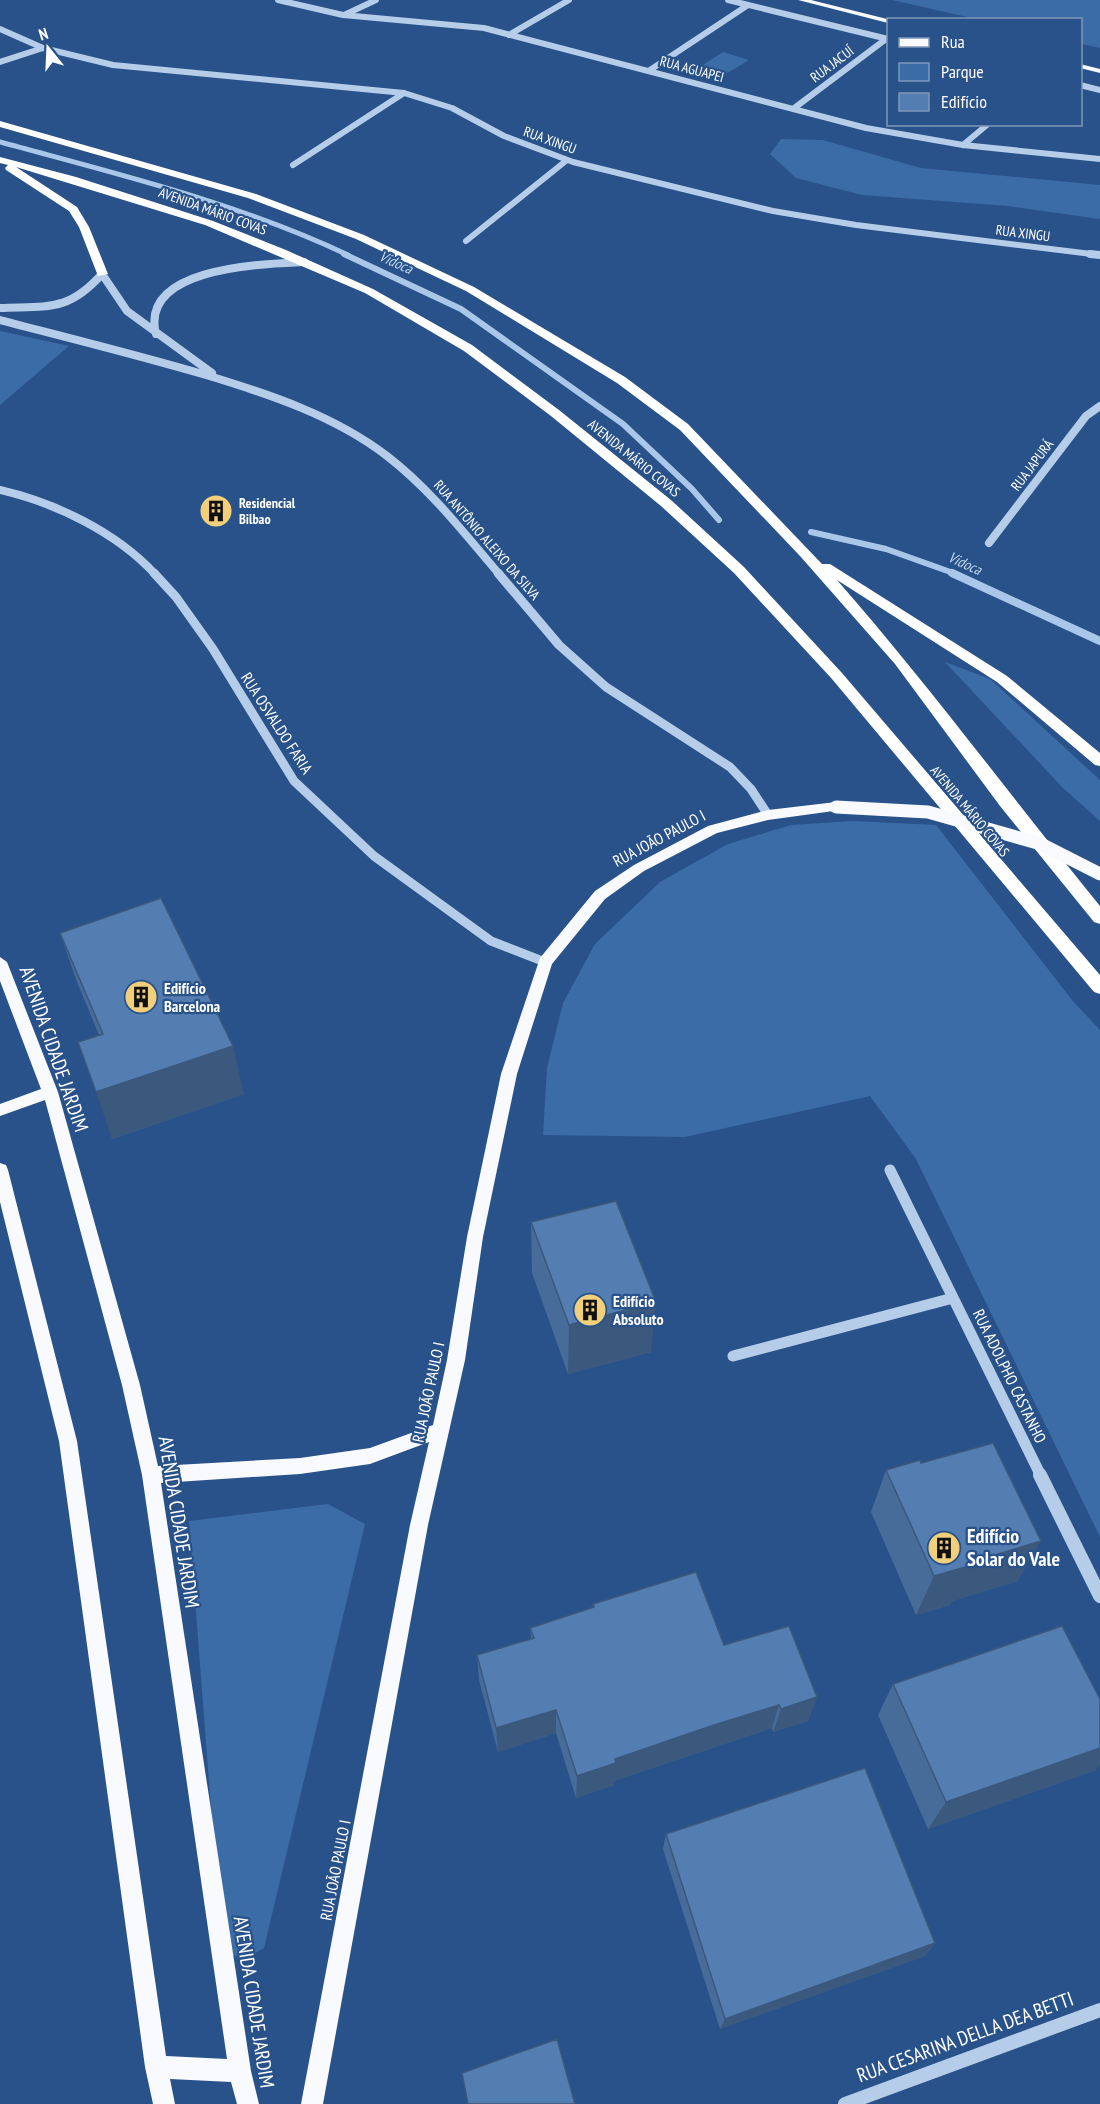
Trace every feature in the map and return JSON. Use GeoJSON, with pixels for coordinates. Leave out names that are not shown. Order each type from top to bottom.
{"type":"FeatureCollection","features":[{"type":"Feature","properties":{"kind":"highway","name":"AVENIDA MÁRIO COVAS"},"geometry":{"type":"LineString","coordinates":[[0,124],[252,196],[360,237],[470,289],[621,380],[684,428],[805,553],[900,662],[1100,918]]}},
{"type":"Feature","properties":{"kind":"highway","name":"AVENIDA MÁRIO COVAS"},"geometry":{"type":"LineString","coordinates":[[0,162],[72,179],[209,223],[369,291],[468,348],[555,413],[674,510],[739,570],[837,676],[1100,987]]}},
{"type":"Feature","properties":{"kind":"highway"},"geometry":{"type":"LineString","coordinates":[[0,162],[74,209],[84,227],[102,274]]}},
{"type":"Feature","properties":{"kind":"highway"},"geometry":{"type":"LineString","coordinates":[[805,553],[1002,679],[1100,761]]}},
{"type":"Feature","properties":{"kind":"main road"},"geometry":{"type":"LineString","coordinates":[[802,0],[887,21]]}},
{"type":"Feature","properties":{"kind":"main road"},"geometry":{"type":"LineString","coordinates":[[1082,66],[1100,71]]}},
{"type":"Feature","properties":{"kind":"main road","name":"RUA JOÃO PAULO I"},"geometry":{"type":"LineString","coordinates":[[312,2104],[419,1524],[456,1360],[475,1237],[509,1074],[545,962],[600,895],[639,868],[713,829],[768,815],[836,807],[928,812],[1041,844],[1100,874]]}},
{"type":"Feature","properties":{"kind":"main road","name":"AVENIDA CIDADE JARDIM"},"geometry":{"type":"LineString","coordinates":[[0,962],[50,1092],[131,1385],[151,1475],[240,2071],[248,2104]]}},
{"type":"Feature","properties":{"kind":"main road"},"geometry":{"type":"LineString","coordinates":[[0,1110],[50,1092]]}},
{"type":"Feature","properties":{"kind":"main road"},"geometry":{"type":"LineString","coordinates":[[0,1170],[68,1441],[156,2067],[164,2104]]}},
{"type":"Feature","properties":{"kind":"main road"},"geometry":{"type":"LineString","coordinates":[[151,1475],[300,1466],[370,1456],[440,1430]]}},
{"type":"Feature","properties":{"kind":"main road"},"geometry":{"type":"LineString","coordinates":[[156,2067],[240,2071]]}},
{"type":"Feature","properties":{"kind":"street","name":"RUA AGUAPEI"},"geometry":{"type":"LineString","coordinates":[[278,0],[344,15],[484,28],[875,130],[963,145],[1100,159]]}},
{"type":"Feature","properties":{"kind":"street"},"geometry":{"type":"LineString","coordinates":[[344,15],[376,0]]}},
{"type":"Feature","properties":{"kind":"street"},"geometry":{"type":"LineString","coordinates":[[509,35],[569,0]]}},
{"type":"Feature","properties":{"kind":"street"},"geometry":{"type":"LineString","coordinates":[[728,0],[887,39]]}},
{"type":"Feature","properties":{"kind":"street"},"geometry":{"type":"LineString","coordinates":[[650,70],[748,5]]}},
{"type":"Feature","properties":{"kind":"street","name":"RUA XINGU"},"geometry":{"type":"LineString","coordinates":[[0,29],[43,48],[113,65],[404,93],[452,108],[504,136],[567,160],[773,211],[856,225],[1100,255]]}},
{"type":"Feature","properties":{"kind":"street","name":"RUA JACUÍ"},"geometry":{"type":"LineString","coordinates":[[793,109],[887,39]]}},
{"type":"Feature","properties":{"kind":"street"},"geometry":{"type":"LineString","coordinates":[[0,62],[43,48]]}},
{"type":"Feature","properties":{"kind":"street"},"geometry":{"type":"LineString","coordinates":[[1082,86],[1100,90]]}},
{"type":"Feature","properties":{"kind":"street"},"geometry":{"type":"LineString","coordinates":[[293,165],[404,93]]}},
{"type":"Feature","properties":{"kind":"street"},"geometry":{"type":"LineString","coordinates":[[963,145],[986,126]]}},
{"type":"Feature","properties":{"kind":"street"},"geometry":{"type":"LineString","coordinates":[[466,241],[567,160]]}},
{"type":"Feature","properties":{"kind":"street"},"geometry":{"type":"LineString","coordinates":[[156,334],[153,318],[157,305],[184,282],[229,268],[304,262]]}},
{"type":"Feature","properties":{"kind":"street"},"geometry":{"type":"LineString","coordinates":[[0,308],[55,306],[84,294],[102,274],[128,311],[156,334],[224,381]]}},
{"type":"Feature","properties":{"kind":"street","name":"RUA ANTÔNIO ALEIXO DA SILVA"},"geometry":{"type":"LineString","coordinates":[[0,320],[258,391],[334,423],[386,455],[428,490],[559,645],[606,687],[676,730],[730,767],[751,789],[768,815]]}},
{"type":"Feature","properties":{"kind":"street","name":"RUA JAPURÁ"},"geometry":{"type":"LineString","coordinates":[[989,543],[1086,416],[1100,406]]}},
{"type":"Feature","properties":{"kind":"street","name":"RUA OSVALDO FARIA"},"geometry":{"type":"LineString","coordinates":[[0,490],[25,496],[78,519],[114,539],[144,562],[176,597],[213,649],[294,781],[374,856],[491,942],[545,962]]}},
{"type":"Feature","properties":{"kind":"street","name":"RUA ADOLPHO CASTANHO"},"geometry":{"type":"LineString","coordinates":[[890,1170],[1100,1596]]}},
{"type":"Feature","properties":{"kind":"street"},"geometry":{"type":"LineString","coordinates":[[733,1356],[953,1298]]}},
{"type":"Feature","properties":{"kind":"street","name":"RUA CESARINA DELLA DEA BETTI"},"geometry":{"type":"LineString","coordinates":[[845,2104],[1100,2010]]}},
{"type":"Feature","properties":{"kind":"green space"},"geometry":{"type":"Polygon","coordinates":[[[892,0],[1100,0],[1100,48],[1082,44],[1082,18],[972,18],[892,0]]]}},
{"type":"Feature","properties":{"kind":"green space"},"geometry":{"type":"Polygon","coordinates":[[[723,52],[749,60],[724,75],[698,68],[723,52]]]}},
{"type":"Feature","properties":{"kind":"green space"},"geometry":{"type":"Polygon","coordinates":[[[781,139],[823,140],[921,168],[1100,185],[1100,219],[1008,206],[862,195],[796,178],[770,154],[781,139]]]}},
{"type":"Feature","properties":{"kind":"green space"},"geometry":{"type":"Polygon","coordinates":[[[0,331],[69,346],[0,405],[0,331]]]}},
{"type":"Feature","properties":{"kind":"green space"},"geometry":{"type":"Polygon","coordinates":[[[945,662],[990,679],[1100,780],[1100,821],[1063,788],[945,662]]]}},
{"type":"Feature","properties":{"kind":"green space"},"geometry":{"type":"Polygon","coordinates":[[[853,821],[936,825],[1072,1000],[1100,1030],[1100,1537],[916,1159],[870,1096],[685,1137],[543,1135],[547,1068],[563,1003],[595,944],[660,882],[728,844],[791,825],[853,821]]]}},
{"type":"Feature","properties":{"kind":"green space"},"geometry":{"type":"Polygon","coordinates":[[[328,1504],[365,1524],[264,1948],[245,1959],[222,1951],[189,1521],[328,1504]]]}},
{"type":"Feature","properties":{"kind":"building"},"geometry":{"type":"Polygon","coordinates":[[[161,898],[233,1046],[96,1092],[78,1042],[103,1034],[60,933],[161,898]]]}},
{"type":"Feature","properties":{"kind":"building"},"geometry":{"type":"Polygon","coordinates":[[[616,1201],[656,1302],[569,1325],[531,1222],[616,1201]]]}},
{"type":"Feature","properties":{"kind":"building"},"geometry":{"type":"Polygon","coordinates":[[[993,1443],[1041,1541],[934,1576],[886,1470],[993,1443]]]}},
{"type":"Feature","properties":{"kind":"building"},"geometry":{"type":"Polygon","coordinates":[[[696,1572],[724,1645],[789,1626],[817,1697],[781,1709],[779,1705],[711,1726],[615,1759],[616,1763],[577,1776],[556,1710],[496,1728],[477,1655],[534,1638],[530,1628],[594,1607],[593,1604],[696,1572]]]}},
{"type":"Feature","properties":{"kind":"building"},"geometry":{"type":"Polygon","coordinates":[[[1062,1626],[1100,1699],[1100,1748],[946,1802],[893,1684],[1062,1626]]]}},
{"type":"Feature","properties":{"kind":"building"},"geometry":{"type":"Polygon","coordinates":[[[865,1768],[935,1943],[725,2019],[666,1834],[865,1768]]]}},
{"type":"Feature","properties":{"kind":"building"},"geometry":{"type":"Polygon","coordinates":[[[557,2039],[575,2104],[468,2104],[462,2073],[557,2039]]]}},
{"type":"Feature","properties":{"kind":"waterway","name":"Vidoca"},"geometry":{"type":"LineString","coordinates":[[0,142],[177,191],[264,220],[348,255]]}},
{"type":"Feature","properties":{"kind":"waterway","name":"Vidoca"},"geometry":{"type":"LineString","coordinates":[[344,254],[461,309],[623,424],[692,489],[719,520]]}},
{"type":"Feature","properties":{"kind":"waterway","name":"Vidoca"},"geometry":{"type":"LineString","coordinates":[[811,532],[886,549],[956,574]]}},
{"type":"Feature","properties":{"kind":"waterway","name":"Vidoca"},"geometry":{"type":"LineString","coordinates":[[952,573],[1100,641]]}},
{"type":"Feature","properties":{"kind":"place","name":"Residencial Bilbao"},"geometry":{"type":"Point","coordinates":[216,511]}},
{"type":"Feature","properties":{"kind":"place","name":"Edifício Barcelona"},"geometry":{"type":"Point","coordinates":[141,997]}},
{"type":"Feature","properties":{"kind":"place","name":"Edifício Absoluto"},"geometry":{"type":"Point","coordinates":[590,1310]}},
{"type":"Feature","properties":{"kind":"place","name":"Edifício Solar do Vale"},"geometry":{"type":"Point","coordinates":[944,1548]}}]}
